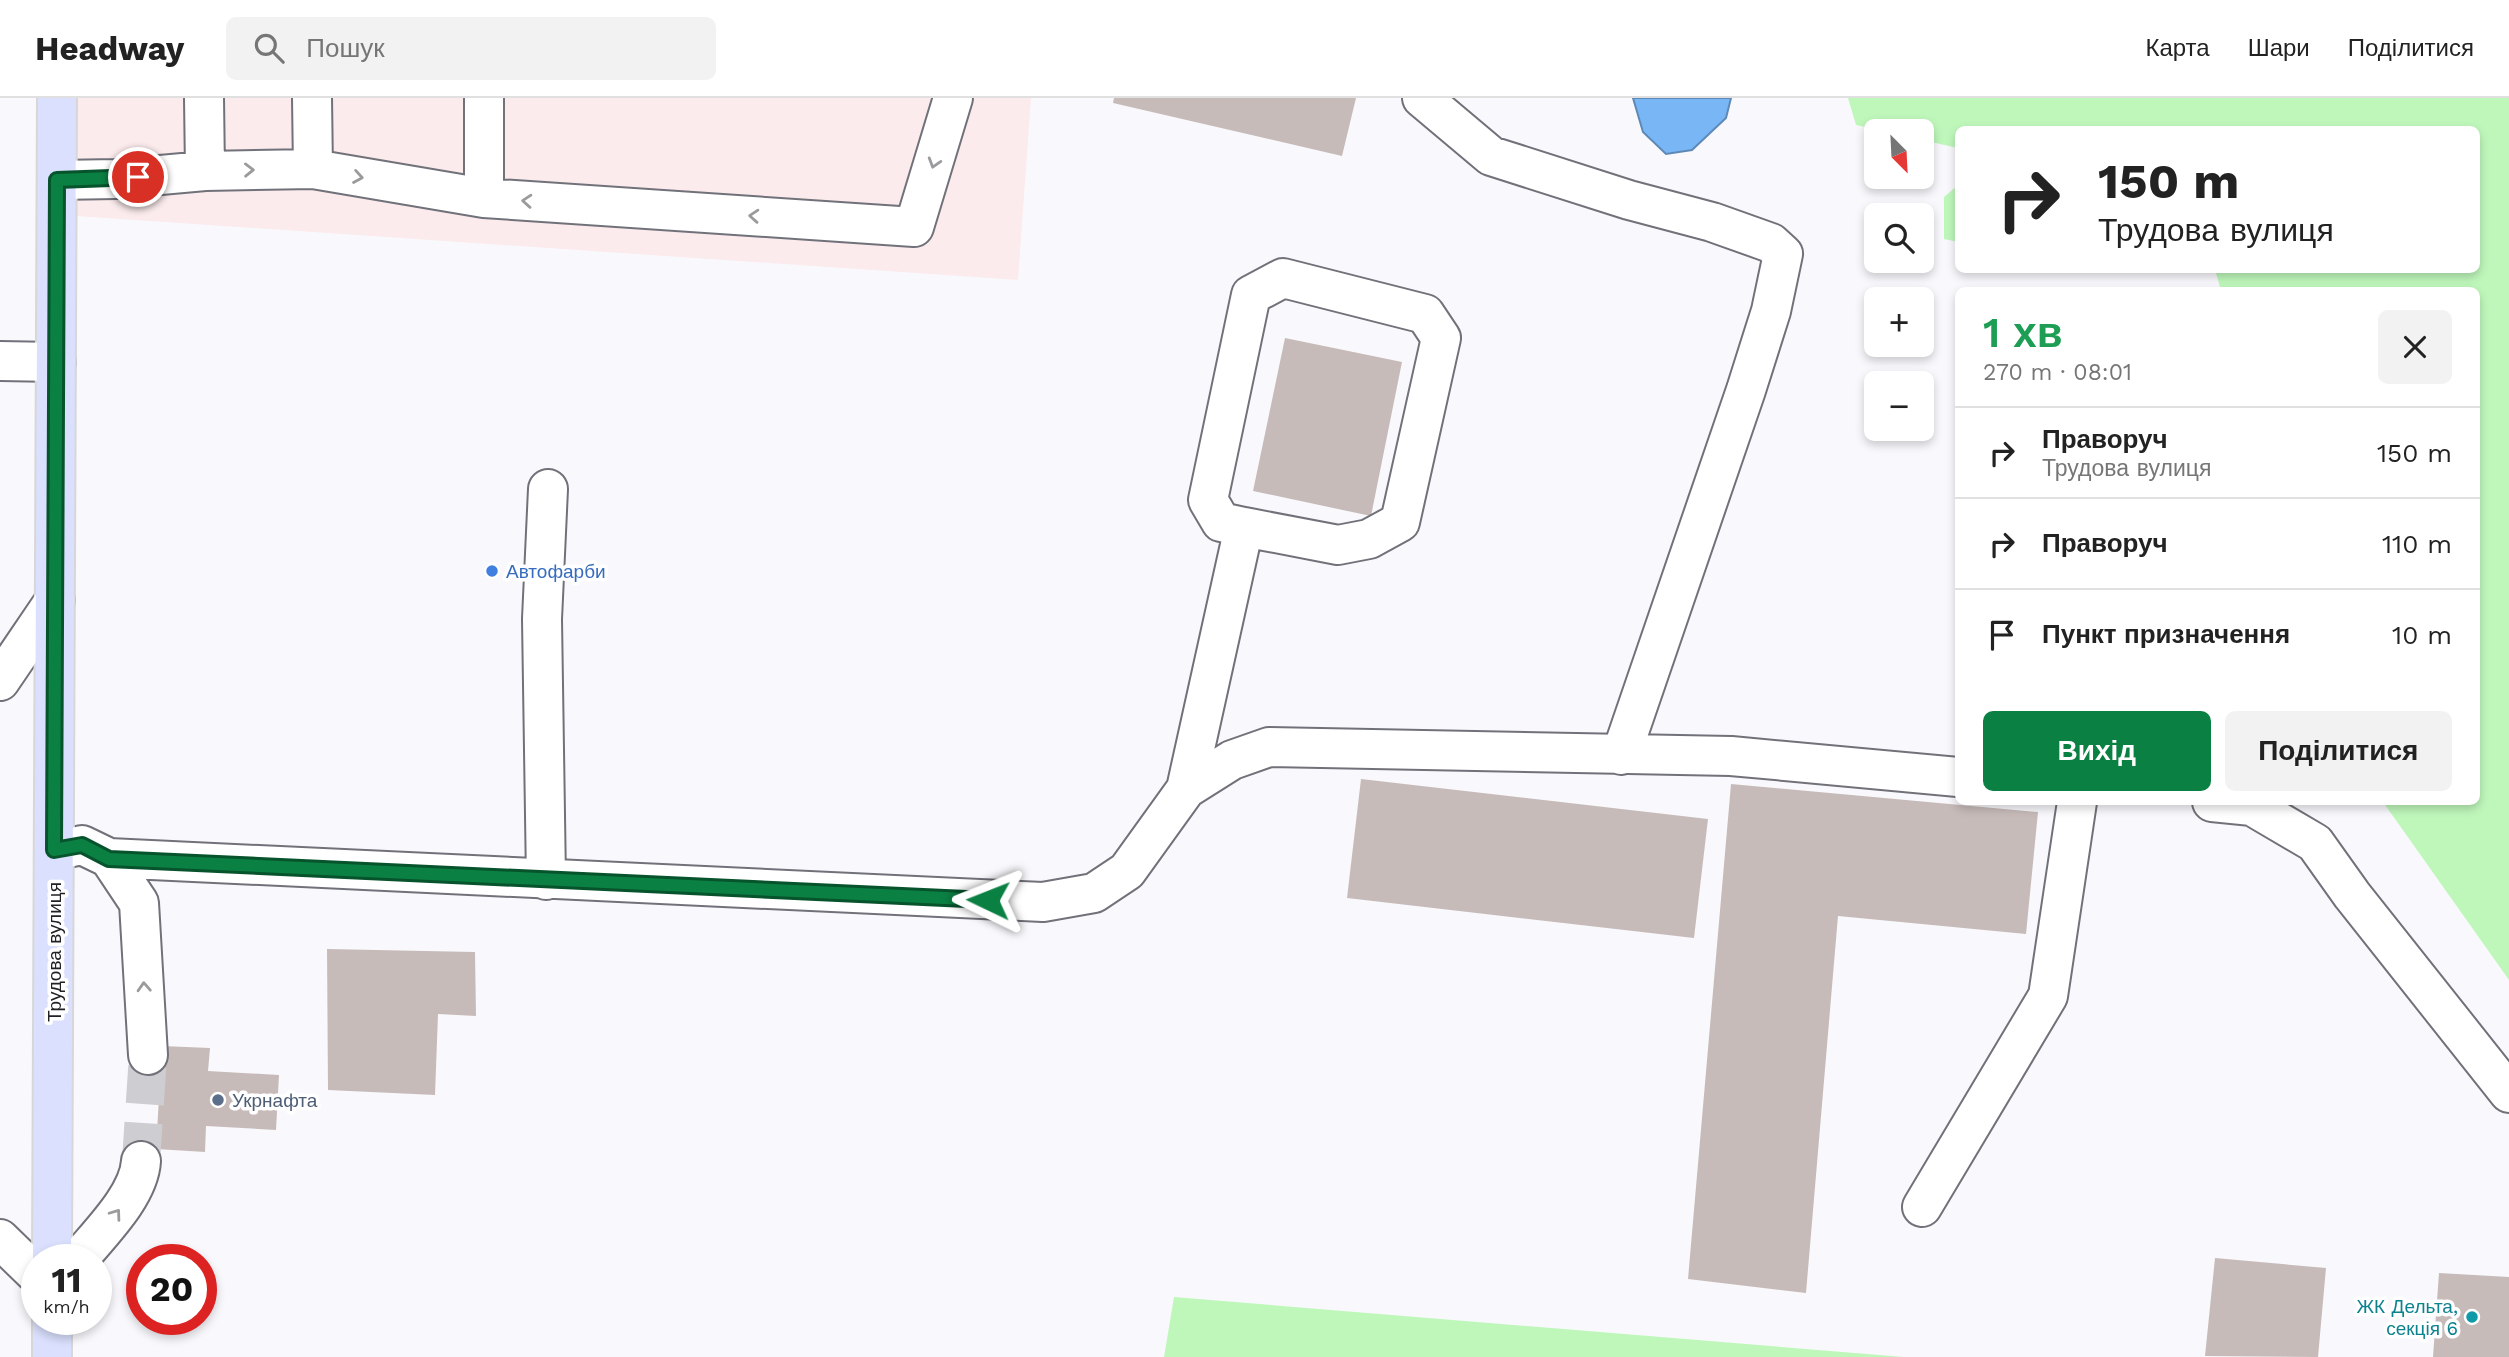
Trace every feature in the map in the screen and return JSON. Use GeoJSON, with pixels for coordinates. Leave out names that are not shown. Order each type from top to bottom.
{"type":"FeatureCollection","features":[{"type":"Feature","properties":{"kind":"main road","name":"Трудова вулиця"},"geometry":{"type":"LineString","coordinates":[[52,1244],[57,98]]}},
{"type":"Feature","properties":{"kind":"main road"},"geometry":{"type":"LineString","coordinates":[[52,1335],[52,1357]]}},
{"type":"Feature","properties":{"kind":"street"},"geometry":{"type":"LineString","coordinates":[[204,98],[205,171]]}},
{"type":"Feature","properties":{"kind":"street"},"geometry":{"type":"LineString","coordinates":[[312,98],[313,169]]}},
{"type":"Feature","properties":{"kind":"street"},"geometry":{"type":"LineString","coordinates":[[484,98],[484,198]]}},
{"type":"Feature","properties":{"kind":"street"},"geometry":{"type":"LineString","coordinates":[[57,180],[116,179],[205,171],[313,169],[484,198],[914,227],[953,98]]}},
{"type":"Feature","properties":{"kind":"street"},"geometry":{"type":"LineString","coordinates":[[1422,98],[1491,156],[1629,200],[1712,222],[1772,243],[1783,254],[1771,312],[1746,390],[1621,755]]}},
{"type":"Feature","properties":{"kind":"street"},"geometry":{"type":"LineString","coordinates":[[1283,278],[1425,314],[1441,338],[1400,522],[1370,539],[1338,545],[1244,527],[1221,522],[1208,500],[1251,296],[1283,278]]}},
{"type":"Feature","properties":{"kind":"street"},"geometry":{"type":"LineString","coordinates":[[0,361],[57,362]]}},
{"type":"Feature","properties":{"kind":"street"},"geometry":{"type":"LineString","coordinates":[[546,880],[541,619],[548,489]]}},
{"type":"Feature","properties":{"kind":"street"},"geometry":{"type":"LineString","coordinates":[[1186,789],[1244,527]]}},
{"type":"Feature","properties":{"kind":"street"},"geometry":{"type":"LineString","coordinates":[[0,681],[55,600]]}},
{"type":"Feature","properties":{"kind":"street"},"geometry":{"type":"LineString","coordinates":[[54,850],[82,845],[109,859],[1043,902],[1094,893],[1128,871],[1186,789],[1232,760],[1269,747],[1731,756],[1955,777]]}},
{"type":"Feature","properties":{"kind":"street"},"geometry":{"type":"LineString","coordinates":[[1922,1207],[2048,996],[2077,805]]}},
{"type":"Feature","properties":{"kind":"street"},"geometry":{"type":"LineString","coordinates":[[2242,805],[2252,806],[2315,844],[2352,895],[2509,1093]]}},
{"type":"Feature","properties":{"kind":"street"},"geometry":{"type":"LineString","coordinates":[[109,859],[139,903],[148,1055]]}},
{"type":"Feature","properties":{"kind":"street"},"geometry":{"type":"LineString","coordinates":[[91,1244],[125,1201],[141,1168],[141,1161]]}},
{"type":"Feature","properties":{"kind":"street"},"geometry":{"type":"LineString","coordinates":[[0,1239],[21,1259]]}},
{"type":"Feature","properties":{"kind":"shaded area"},"geometry":{"type":"Polygon","coordinates":[[[77,98],[1031,98],[1018,280],[76,216],[77,98]]]}},
{"type":"Feature","properties":{"kind":"green space"},"geometry":{"type":"Polygon","coordinates":[[[1848,98],[2509,98],[2509,980],[2385,805],[2480,805],[2480,287],[2220,287],[2216,273],[2480,273],[2480,126],[1955,126],[1955,147],[1934,143],[1934,119],[1864,119],[1864,127],[1856,125],[1848,98]]]}},
{"type":"Feature","properties":{"kind":"green space"},"geometry":{"type":"Polygon","coordinates":[[[1955,188],[1955,241],[1944,239],[1944,197],[1955,188]]]}},
{"type":"Feature","properties":{"kind":"green space"},"geometry":{"type":"Polygon","coordinates":[[[1174,1297],[1904,1357],[1164,1357],[1174,1297]]]}},
{"type":"Feature","properties":{"kind":"water"},"geometry":{"type":"Polygon","coordinates":[[[1633,98],[1731,98],[1726,118],[1692,150],[1666,154],[1643,132],[1633,98]]]}},
{"type":"Feature","properties":{"kind":"building"},"geometry":{"type":"Polygon","coordinates":[[[1114,98],[1356,98],[1342,156],[1113,103],[1114,98]]]}},
{"type":"Feature","properties":{"kind":"building"},"geometry":{"type":"Polygon","coordinates":[[[1285,338],[1402,362],[1371,516],[1253,491],[1285,338]]]}},
{"type":"Feature","properties":{"kind":"building"},"geometry":{"type":"Polygon","coordinates":[[[1361,779],[1708,819],[1694,938],[1347,898],[1361,779]]]}},
{"type":"Feature","properties":{"kind":"building"},"geometry":{"type":"Polygon","coordinates":[[[1731,784],[2038,812],[2026,934],[1838,916],[1806,1293],[1688,1279],[1731,784]]]}},
{"type":"Feature","properties":{"kind":"building"},"geometry":{"type":"Polygon","coordinates":[[[327,949],[475,952],[476,1016],[438,1014],[435,1095],[328,1090],[327,949]]]}},
{"type":"Feature","properties":{"kind":"building","name":"Укрнафта"},"geometry":{"type":"Polygon","coordinates":[[[162,1046],[210,1048],[208,1071],[279,1075],[276,1130],[206,1126],[205,1152],[156,1149],[162,1046]]]}},
{"type":"Feature","properties":{"kind":"building"},"geometry":{"type":"Polygon","coordinates":[[[2215,1258],[2326,1268],[2318,1357],[2205,1356],[2215,1258]]]}},
{"type":"Feature","properties":{"kind":"building","name":"ЖК Дельта, секція 6"},"geometry":{"type":"Polygon","coordinates":[[[2439,1273],[2509,1277],[2509,1357],[2433,1357],[2439,1273]]]}},
{"type":"Feature","properties":{"kind":"tunnel"},"geometry":{"type":"LineString","coordinates":[[141,1161],[148,1055]]}},
{"type":"Feature","properties":{"kind":"place","name":"Автофарби"},"geometry":{"type":"Point","coordinates":[492,571]}},
{"type":"Feature","properties":{"kind":"place","name":"Укрнафта"},"geometry":{"type":"Point","coordinates":[218,1100]}},
{"type":"Feature","properties":{"kind":"place","name":"ЖК Дельта, секція 6"},"geometry":{"type":"Point","coordinates":[2472,1317]}},
{"type":"Feature","properties":{"kind":"route"},"geometry":{"type":"LineString","coordinates":[[138,177],[57,180],[54,850],[82,845],[109,859],[988,900]]}}]}
